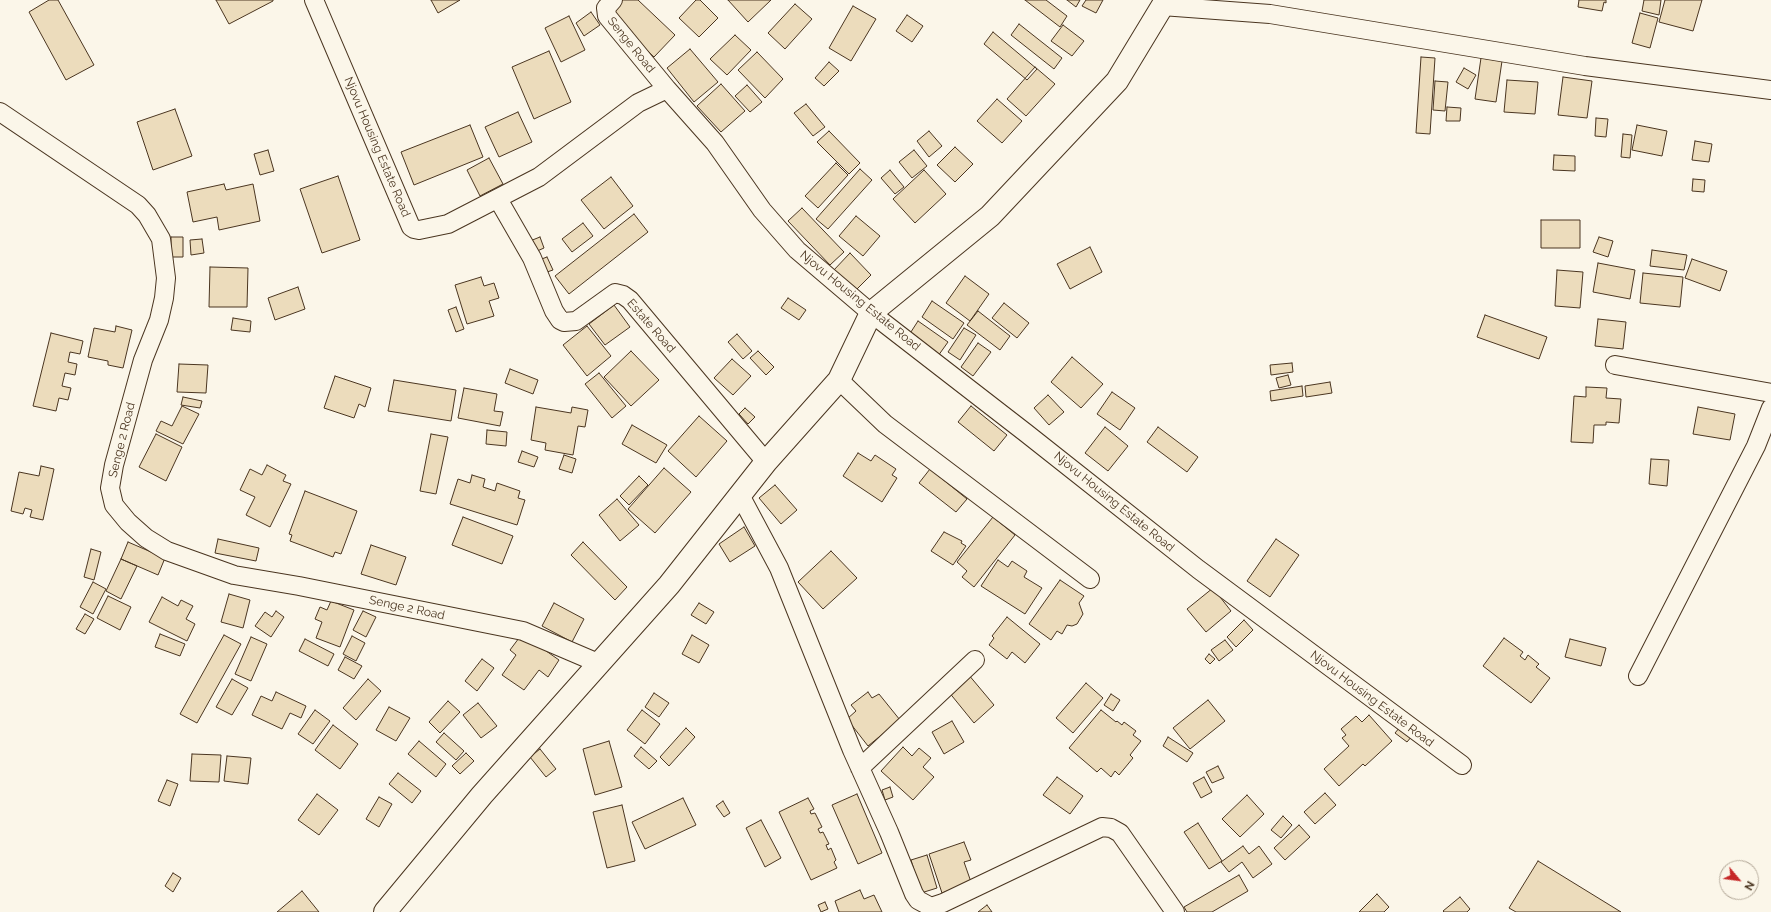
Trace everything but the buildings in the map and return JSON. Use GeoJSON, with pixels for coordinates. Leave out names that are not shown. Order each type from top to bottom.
{"type":"FeatureCollection","features":[{"type":"Feature","properties":{"kind":"street","name":"Njovu Housing Estate Road"},"geometry":{"type":"LineString","coordinates":[[314,0],[411,227],[419,230],[448,224],[498,200],[539,177],[638,103],[667,89],[715,143],[762,210],[797,250],[871,314],[1026,433],[1198,569],[1462,766]]}},
{"type":"Feature","properties":{"kind":"street","name":"Senge Road"},"geometry":{"type":"LineString","coordinates":[[613,0],[606,8],[607,16],[667,89]]}},
{"type":"Feature","properties":{"kind":"street"},"geometry":{"type":"LineString","coordinates":[[385,912],[482,795],[669,585],[766,462],[839,380],[871,314],[990,216],[1117,81],[1164,3],[1270,14],[1585,66],[1771,90]]}},
{"type":"Feature","properties":{"kind":"street","name":"Senge 2 Road"},"geometry":{"type":"LineString","coordinates":[[0,112],[138,205],[147,215],[161,239],[166,278],[164,298],[159,320],[143,360],[114,465],[110,488],[114,505],[128,522],[146,538],[167,551],[234,575],[299,586],[523,631],[598,663]]}},
{"type":"Feature","properties":{"kind":"street","name":"Estate Road"},"geometry":{"type":"LineString","coordinates":[[498,200],[532,258],[554,311],[560,320],[564,322],[576,321],[615,293],[623,295],[630,300],[766,462]]}},
{"type":"Feature","properties":{"kind":"street"},"geometry":{"type":"LineString","coordinates":[[1615,366],[1771,392]]}},
{"type":"Feature","properties":{"kind":"street"},"geometry":{"type":"LineString","coordinates":[[839,380],[885,424],[1090,579]]}},
{"type":"Feature","properties":{"kind":"street"},"geometry":{"type":"LineString","coordinates":[[1638,676],[1756,446],[1771,408]]}},
{"type":"Feature","properties":{"kind":"street"},"geometry":{"type":"LineString","coordinates":[[740,495],[779,568],[860,768],[914,894],[923,904],[931,907],[943,903],[1102,827],[1111,828],[1120,833],[1175,912]]}},
{"type":"Feature","properties":{"kind":"street"},"geometry":{"type":"LineString","coordinates":[[860,768],[975,660]]}}]}
